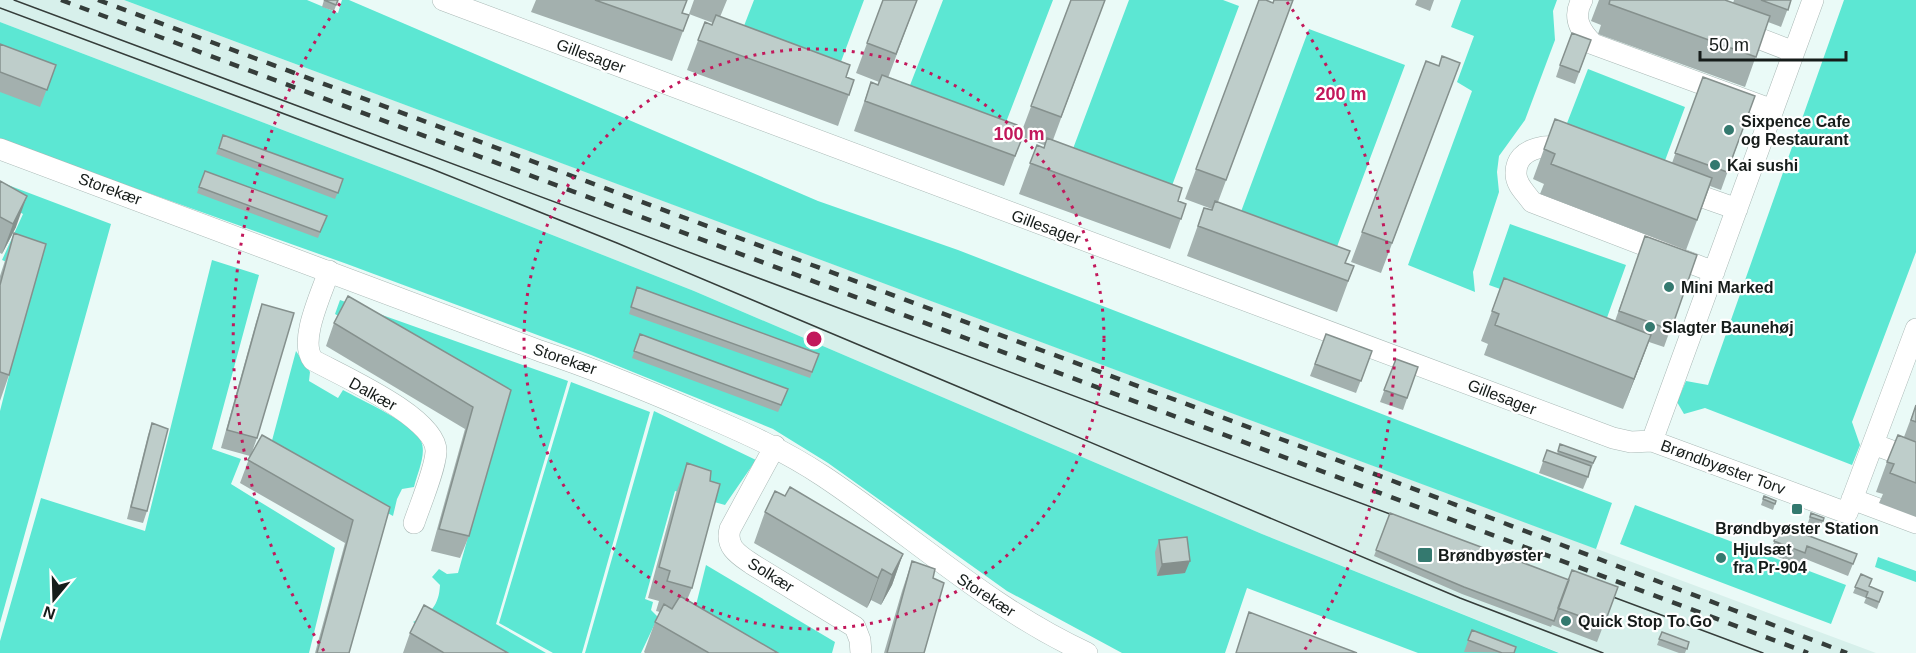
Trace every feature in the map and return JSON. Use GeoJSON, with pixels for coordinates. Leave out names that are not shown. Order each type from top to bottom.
{"type":"FeatureCollection","features":[{"type":"Feature","properties":{"kind":"street","name":"Gillesager"},"geometry":{"type":"LineString","coordinates":[[443,0],[1603,435],[1631,442],[1652,441]]}},
{"type":"Feature","properties":{"kind":"street"},"geometry":{"type":"LineString","coordinates":[[1582,0],[1577,18],[1582,32],[1593,44],[1773,110]]}},
{"type":"Feature","properties":{"kind":"street","name":"Brøndbyøster Torv"},"geometry":{"type":"LineString","coordinates":[[1813,0],[1652,441],[1847,513],[1852,499]]}},
{"type":"Feature","properties":{"kind":"street"},"geometry":{"type":"LineString","coordinates":[[1719,24],[1794,52]]}},
{"type":"Feature","properties":{"kind":"street"},"geometry":{"type":"LineString","coordinates":[[1590,156],[1556,144],[1537,147],[1526,154],[1517,165],[1516,175],[1519,186],[1532,202],[1714,272]]}},
{"type":"Feature","properties":{"kind":"street","name":"Storekær"},"geometry":{"type":"LineString","coordinates":[[0,148],[615,376],[775,446],[824,476],[964,581],[1031,624],[1088,653]]}},
{"type":"Feature","properties":{"kind":"street"},"geometry":{"type":"LineString","coordinates":[[1658,181],[1737,209]]}},
{"type":"Feature","properties":{"kind":"street","name":"Dalkær"},"geometry":{"type":"LineString","coordinates":[[329,271],[308,337],[307,349],[313,360],[410,414],[430,434],[436,452],[414,523]]}},
{"type":"Feature","properties":{"kind":"street"},"geometry":{"type":"LineString","coordinates":[[1914,338],[1852,499],[1916,523]]}},
{"type":"Feature","properties":{"kind":"street"},"geometry":{"type":"LineString","coordinates":[[1873,444],[1916,460]]}},
{"type":"Feature","properties":{"kind":"street","name":"Solkær"},"geometry":{"type":"LineString","coordinates":[[775,446],[730,529],[728,537],[731,546],[736,553],[752,564],[855,627],[860,640],[861,653]]}},
{"type":"Feature","properties":{"kind":"shaded area"},"geometry":{"type":"Polygon","coordinates":[[[0,0],[124,0],[1876,653],[1560,653],[1262,534],[694,291],[398,174],[0,22],[0,0]]]}},
{"type":"Feature","properties":{"kind":"green space"},"geometry":{"type":"Polygon","coordinates":[[[124,0],[307,0],[338,13],[342,0],[349,0],[818,201],[958,250],[1612,503],[1596,549],[124,0]]]}},
{"type":"Feature","properties":{"kind":"green space"},"geometry":{"type":"Polygon","coordinates":[[[754,0],[864,0],[839,67],[742,31],[754,0]]]}},
{"type":"Feature","properties":{"kind":"green space"},"geometry":{"type":"Polygon","coordinates":[[[943,0],[1053,0],[1003,130],[907,93],[943,0]]]}},
{"type":"Feature","properties":{"kind":"green space"},"geometry":{"type":"Polygon","coordinates":[[[1129,0],[1223,0],[1239,6],[1170,191],[1071,154],[1129,0]]]}},
{"type":"Feature","properties":{"kind":"green space"},"geometry":{"type":"Polygon","coordinates":[[[1461,0],[1557,0],[1553,11],[1555,40],[1525,120],[1499,156],[1497,172],[1499,192],[1473,272],[1475,292],[1408,265],[1472,91],[1457,82],[1474,36],[1451,27],[1461,0]]]}},
{"type":"Feature","properties":{"kind":"green space"},"geometry":{"type":"Polygon","coordinates":[[[1844,0],[1916,0],[1916,252],[1852,422],[1860,445],[1852,465],[1705,408],[1684,414],[1677,402],[1686,381],[1708,385],[1844,0]]]}},
{"type":"Feature","properties":{"kind":"green space"},"geometry":{"type":"Polygon","coordinates":[[[0,22],[398,174],[694,291],[1262,534],[1559,653],[1418,653],[1247,588],[1225,653],[1122,653],[1007,591],[828,463],[773,429],[591,355],[347,264],[0,140],[0,22]]]}},
{"type":"Feature","properties":{"kind":"green space"},"geometry":{"type":"Polygon","coordinates":[[[1309,29],[1405,65],[1335,252],[1239,217],[1309,29]]]}},
{"type":"Feature","properties":{"kind":"green space"},"geometry":{"type":"Polygon","coordinates":[[[1588,69],[1685,107],[1660,174],[1562,136],[1588,69]]]}},
{"type":"Feature","properties":{"kind":"green space"},"geometry":{"type":"Polygon","coordinates":[[[0,182],[111,224],[0,623],[0,411],[35,273],[2,260],[23,214],[0,201],[0,182]]]}},
{"type":"Feature","properties":{"kind":"green space"},"geometry":{"type":"Polygon","coordinates":[[[1510,224],[1626,265],[1604,326],[1489,285],[1510,224]]]}},
{"type":"Feature","properties":{"kind":"green space"},"geometry":{"type":"Polygon","coordinates":[[[212,260],[259,275],[212,449],[241,459],[231,484],[335,548],[309,653],[0,653],[0,641],[41,498],[145,531],[212,260]]]}},
{"type":"Feature","properties":{"kind":"green space"},"geometry":{"type":"Polygon","coordinates":[[[340,300],[568,381],[496,624],[546,653],[466,653],[413,622],[425,616],[436,603],[440,585],[432,577],[439,569],[447,574],[458,573],[503,411],[335,314],[340,300]]]}},
{"type":"Feature","properties":{"kind":"green space"},"geometry":{"type":"Polygon","coordinates":[[[296,351],[310,372],[309,381],[338,398],[343,390],[373,406],[408,427],[421,441],[423,452],[414,487],[402,489],[393,516],[270,448],[296,351]]]}},
{"type":"Feature","properties":{"kind":"green space"},"geometry":{"type":"Polygon","coordinates":[[[571,382],[650,412],[582,653],[553,653],[499,623],[571,382]]]}},
{"type":"Feature","properties":{"kind":"green space"},"geometry":{"type":"Polygon","coordinates":[[[654,411],[756,460],[725,505],[675,491],[645,599],[653,602],[651,610],[658,617],[641,653],[585,653],[654,411]]]}},
{"type":"Feature","properties":{"kind":"green space"},"geometry":{"type":"Polygon","coordinates":[[[1635,505],[1846,585],[1831,624],[1620,544],[1635,505]]]}},
{"type":"Feature","properties":{"kind":"green space"},"geometry":{"type":"Polygon","coordinates":[[[1878,557],[1916,571],[1916,582],[1875,567],[1878,557]]]}},
{"type":"Feature","properties":{"kind":"green space"},"geometry":{"type":"Polygon","coordinates":[[[706,565],[835,642],[832,653],[739,653],[691,625],[706,565]]]}},
{"type":"Feature","properties":{"kind":"building"},"geometry":{"type":"Polygon","coordinates":[[[324,0],[338,0],[336,5],[324,0]]]}},
{"type":"Feature","properties":{"kind":"building"},"geometry":{"type":"Polygon","coordinates":[[[595,0],[687,0],[682,13],[689,15],[683,31],[595,0]]]}},
{"type":"Feature","properties":{"kind":"building"},"geometry":{"type":"Polygon","coordinates":[[[883,0],[917,0],[896,54],[867,43],[883,0]]]}},
{"type":"Feature","properties":{"kind":"building"},"geometry":{"type":"Polygon","coordinates":[[[1071,0],[1105,0],[1061,117],[1031,106],[1071,0]]]}},
{"type":"Feature","properties":{"kind":"building"},"geometry":{"type":"Polygon","coordinates":[[[1259,0],[1273,3],[1274,0],[1293,0],[1226,180],[1196,169],[1259,0]]]}},
{"type":"Feature","properties":{"kind":"building"},"geometry":{"type":"Polygon","coordinates":[[[1610,0],[1725,0],[1770,16],[1756,57],[1609,4],[1610,0]]]}},
{"type":"Feature","properties":{"kind":"building"},"geometry":{"type":"Polygon","coordinates":[[[1761,0],[1791,0],[1788,10],[1761,0]]]}},
{"type":"Feature","properties":{"kind":"building"},"geometry":{"type":"Polygon","coordinates":[[[716,15],[850,65],[846,77],[854,80],[849,95],[698,40],[705,22],[712,25],[716,15]]]}},
{"type":"Feature","properties":{"kind":"building"},"geometry":{"type":"Polygon","coordinates":[[[1572,33],[1591,40],[1579,72],[1560,65],[1572,33]]]}},
{"type":"Feature","properties":{"kind":"building"},"geometry":{"type":"Polygon","coordinates":[[[0,44],[56,65],[47,90],[0,72],[0,44]]]}},
{"type":"Feature","properties":{"kind":"building"},"geometry":{"type":"Polygon","coordinates":[[[1442,56],[1460,63],[1392,243],[1362,232],[1426,61],[1439,66],[1442,56]]]}},
{"type":"Feature","properties":{"kind":"building"},"geometry":{"type":"Polygon","coordinates":[[[882,75],[1017,125],[1012,138],[1021,141],[1015,156],[865,101],[871,82],[878,85],[882,75]]]}},
{"type":"Feature","properties":{"kind":"building"},"geometry":{"type":"Polygon","coordinates":[[[1703,77],[1755,96],[1727,172],[1675,153],[1703,77]]]}},
{"type":"Feature","properties":{"kind":"building"},"geometry":{"type":"Polygon","coordinates":[[[1555,119],[1712,178],[1697,220],[1551,164],[1555,154],[1544,149],[1555,119]]]}},
{"type":"Feature","properties":{"kind":"building"},"geometry":{"type":"Polygon","coordinates":[[[223,135],[343,179],[338,193],[219,148],[223,135]]]}},
{"type":"Feature","properties":{"kind":"building"},"geometry":{"type":"Polygon","coordinates":[[[1047,138],[1182,188],[1178,201],[1186,204],[1181,219],[1030,163],[1037,145],[1044,148],[1047,138]]]}},
{"type":"Feature","properties":{"kind":"building"},"geometry":{"type":"Polygon","coordinates":[[[205,171],[327,216],[320,232],[199,187],[205,171]]]}},
{"type":"Feature","properties":{"kind":"building"},"geometry":{"type":"Polygon","coordinates":[[[0,181],[27,196],[13,224],[0,217],[0,181]]]}},
{"type":"Feature","properties":{"kind":"building"},"geometry":{"type":"Polygon","coordinates":[[[1215,201],[1350,251],[1345,263],[1354,266],[1348,281],[1198,226],[1204,208],[1212,210],[1215,201]]]}},
{"type":"Feature","properties":{"kind":"building"},"geometry":{"type":"Polygon","coordinates":[[[14,233],[46,244],[9,375],[0,372],[0,285],[14,233]]]}},
{"type":"Feature","properties":{"kind":"building"},"geometry":{"type":"Polygon","coordinates":[[[1645,236],[1697,255],[1671,330],[1619,311],[1645,236]]]}},
{"type":"Feature","properties":{"kind":"building"},"geometry":{"type":"Polygon","coordinates":[[[1504,278],[1651,335],[1634,379],[1495,325],[1499,314],[1492,311],[1504,278]]]}},
{"type":"Feature","properties":{"kind":"building"},"geometry":{"type":"Polygon","coordinates":[[[637,287],[819,354],[812,372],[631,307],[637,287]]]}},
{"type":"Feature","properties":{"kind":"building"},"geometry":{"type":"Polygon","coordinates":[[[348,296],[511,390],[469,536],[439,529],[473,407],[334,323],[348,296]]]}},
{"type":"Feature","properties":{"kind":"building"},"geometry":{"type":"Polygon","coordinates":[[[262,304],[294,313],[257,438],[227,430],[262,304]]]}},
{"type":"Feature","properties":{"kind":"building"},"geometry":{"type":"Polygon","coordinates":[[[640,334],[788,389],[781,405],[634,351],[640,334]]]}},
{"type":"Feature","properties":{"kind":"building"},"geometry":{"type":"Polygon","coordinates":[[[1326,334],[1372,351],[1361,381],[1315,364],[1326,334]]]}},
{"type":"Feature","properties":{"kind":"building"},"geometry":{"type":"Polygon","coordinates":[[[1396,359],[1418,367],[1407,398],[1384,390],[1396,359]]]}},
{"type":"Feature","properties":{"kind":"building"},"geometry":{"type":"Polygon","coordinates":[[[1916,405],[1916,422],[1911,420],[1916,405]]]}},
{"type":"Feature","properties":{"kind":"building"},"geometry":{"type":"Polygon","coordinates":[[[152,423],[168,429],[147,511],[131,507],[152,423]]]}},
{"type":"Feature","properties":{"kind":"building"},"geometry":{"type":"Polygon","coordinates":[[[262,435],[390,507],[349,653],[317,653],[353,520],[248,460],[262,435]]]}},
{"type":"Feature","properties":{"kind":"building"},"geometry":{"type":"Polygon","coordinates":[[[1898,435],[1916,442],[1916,483],[1890,473],[1894,464],[1887,462],[1898,435]]]}},
{"type":"Feature","properties":{"kind":"building"},"geometry":{"type":"Polygon","coordinates":[[[1560,444],[1596,457],[1593,463],[1558,451],[1560,444]]]}},
{"type":"Feature","properties":{"kind":"building"},"geometry":{"type":"Polygon","coordinates":[[[1547,450],[1591,466],[1588,477],[1543,461],[1547,450]]]}},
{"type":"Feature","properties":{"kind":"building"},"geometry":{"type":"Polygon","coordinates":[[[687,463],[711,471],[710,481],[720,484],[692,588],[667,581],[670,571],[659,567],[687,463]]]}},
{"type":"Feature","properties":{"kind":"building"},"geometry":{"type":"Polygon","coordinates":[[[790,487],[903,554],[892,575],[882,569],[878,578],[765,512],[775,491],[785,496],[790,487]]]}},
{"type":"Feature","properties":{"kind":"building"},"geometry":{"type":"Polygon","coordinates":[[[1764,496],[1776,501],[1775,504],[1763,499],[1764,496]]]}},
{"type":"Feature","properties":{"kind":"building"},"geometry":{"type":"Polygon","coordinates":[[[1390,513],[1569,580],[1554,621],[1376,550],[1390,513]]]}},
{"type":"Feature","properties":{"kind":"building"},"geometry":{"type":"Polygon","coordinates":[[[1811,513],[1824,518],[1823,521],[1810,517],[1811,513]]]}},
{"type":"Feature","properties":{"kind":"building"},"geometry":{"type":"Polygon","coordinates":[[[1780,525],[1857,554],[1853,564],[1807,546],[1805,553],[1774,541],[1780,525]]]}},
{"type":"Feature","properties":{"kind":"building"},"geometry":{"type":"Polygon","coordinates":[[[1187,537],[1190,561],[1162,564],[1159,540],[1187,537]]]}},
{"type":"Feature","properties":{"kind":"building"},"geometry":{"type":"Polygon","coordinates":[[[912,561],[935,569],[933,578],[944,583],[924,653],[887,653],[912,561]]]}},
{"type":"Feature","properties":{"kind":"building"},"geometry":{"type":"Polygon","coordinates":[[[1572,570],[1618,587],[1604,625],[1558,608],[1572,570]]]}},
{"type":"Feature","properties":{"kind":"building"},"geometry":{"type":"Polygon","coordinates":[[[1861,574],[1872,579],[1869,586],[1883,592],[1879,602],[1866,597],[1868,592],[1855,587],[1861,574]]]}},
{"type":"Feature","properties":{"kind":"building"},"geometry":{"type":"Polygon","coordinates":[[[680,596],[778,653],[709,653],[655,622],[664,604],[672,609],[680,596]]]}},
{"type":"Feature","properties":{"kind":"building"},"geometry":{"type":"Polygon","coordinates":[[[424,605],[508,653],[444,653],[410,633],[424,605]]]}},
{"type":"Feature","properties":{"kind":"building"},"geometry":{"type":"Polygon","coordinates":[[[1249,612],[1357,653],[1236,653],[1249,612]]]}},
{"type":"Feature","properties":{"kind":"building"},"geometry":{"type":"Polygon","coordinates":[[[1472,630],[1516,647],[1514,653],[1502,653],[1468,640],[1472,630]]]}},
{"type":"Feature","properties":{"kind":"building"},"geometry":{"type":"Polygon","coordinates":[[[1662,632],[1689,642],[1687,649],[1659,639],[1662,632]]]}},
{"type":"Feature","properties":{"kind":"tram line"},"geometry":{"type":"LineString","coordinates":[[14,0],[1406,520]]}},
{"type":"Feature","properties":{"kind":"tram line"},"geometry":{"type":"LineString","coordinates":[[0,8],[432,169],[617,243],[1460,598],[1603,653]]}},
{"type":"Feature","properties":{"kind":"tram line"},"geometry":{"type":"LineString","coordinates":[[1597,591],[1763,653]]}},
{"type":"Feature","properties":{"kind":"railway"},"geometry":{"type":"LineString","coordinates":[[61,0],[1808,653]]}},
{"type":"Feature","properties":{"kind":"railway"},"geometry":{"type":"LineString","coordinates":[[98,0],[1356,467],[1847,653]]}},
{"type":"Feature","properties":{"kind":"place","name":"Sixpence Cafe og Restaurant"},"geometry":{"type":"Point","coordinates":[1729,130]}},
{"type":"Feature","properties":{"kind":"place","name":"Kai sushi"},"geometry":{"type":"Point","coordinates":[1715,165]}},
{"type":"Feature","properties":{"kind":"place","name":"Mini Marked"},"geometry":{"type":"Point","coordinates":[1669,287]}},
{"type":"Feature","properties":{"kind":"place","name":"Slagter Baunehøj"},"geometry":{"type":"Point","coordinates":[1650,327]}},
{"type":"Feature","properties":{"kind":"place","name":"Brøndbyøster Station"},"geometry":{"type":"Point","coordinates":[1797,509]}},
{"type":"Feature","properties":{"kind":"place","name":"Brøndbyøster"},"geometry":{"type":"Point","coordinates":[1425,555]}},
{"type":"Feature","properties":{"kind":"place","name":"Hjulsæt fra Pr-904"},"geometry":{"type":"Point","coordinates":[1721,558]}},
{"type":"Feature","properties":{"kind":"place","name":"Quick Stop To Go"},"geometry":{"type":"Point","coordinates":[1566,621]}}]}
